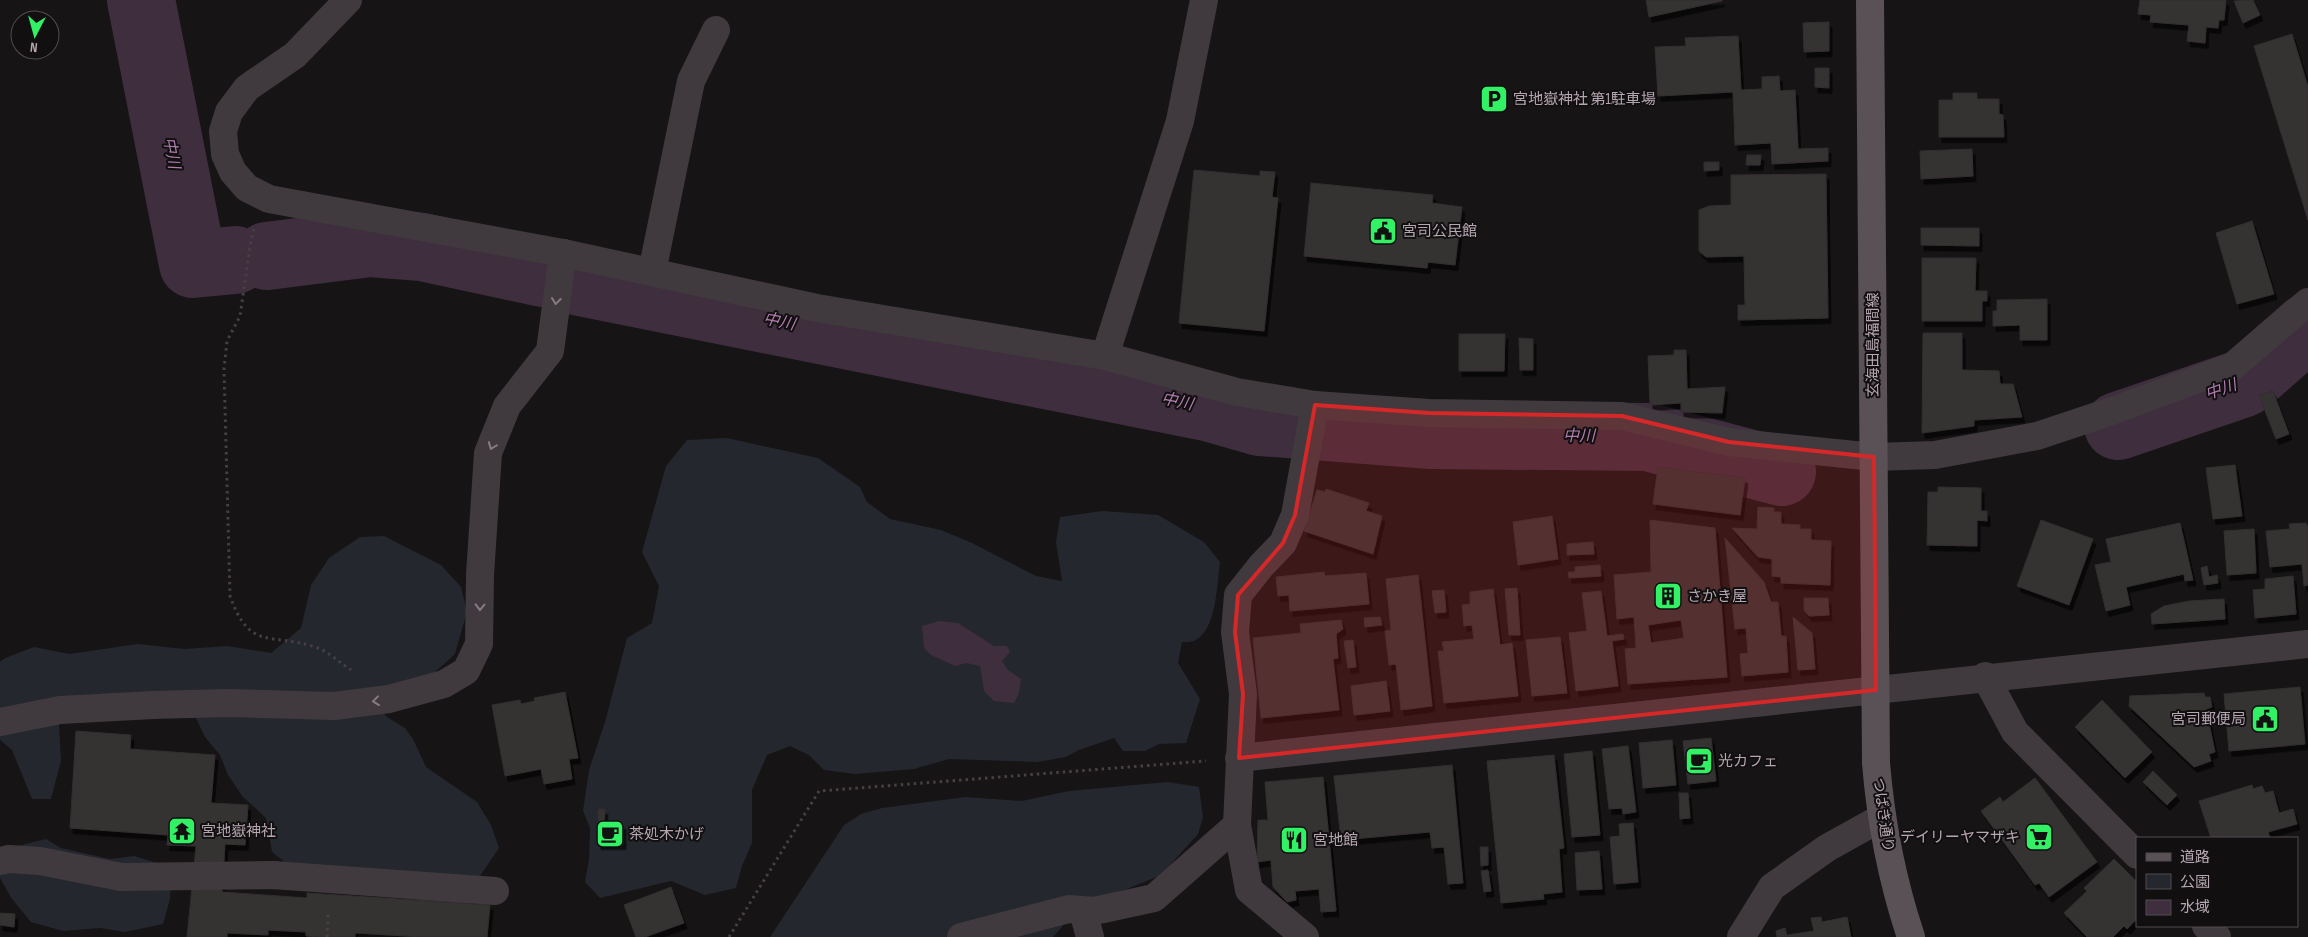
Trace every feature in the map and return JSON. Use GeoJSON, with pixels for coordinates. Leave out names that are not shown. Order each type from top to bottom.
{"type":"FeatureCollection","features":[{"type":"Feature","properties":{"kind":"main road","name":"玄海田島福間線"},"geometry":{"type":"LineString","coordinates":[[1870,0],[1876,690]]}},
{"type":"Feature","properties":{"kind":"main road","name":"つばき通り"},"geometry":{"type":"LineString","coordinates":[[1876,690],[1876,764],[1881,818],[1890,866],[1911,937]]}},
{"type":"Feature","properties":{"kind":"street"},"geometry":{"type":"LineString","coordinates":[[348,0],[295,54],[247,88],[229,112],[223,131],[225,154],[233,172],[247,188],[269,199],[563,253],[817,308],[1105,356],[1237,392],[1315,405],[1429,413],[1622,416],[1729,442],[1874,457],[1935,455],[2037,436],[2112,411],[2233,366],[2308,302]]}},
{"type":"Feature","properties":{"kind":"street"},"geometry":{"type":"LineString","coordinates":[[1105,356],[1180,121],[1204,0]]}},
{"type":"Feature","properties":{"kind":"street"},"geometry":{"type":"LineString","coordinates":[[652,272],[691,80],[716,30]]}},
{"type":"Feature","properties":{"kind":"street"},"geometry":{"type":"LineString","coordinates":[[0,722],[60,710],[79,709],[229,703],[334,706],[390,699],[444,684],[466,671],[479,644],[480,575],[488,453],[508,406],[550,352],[563,253]]}},
{"type":"Feature","properties":{"kind":"street"},"geometry":{"type":"LineString","coordinates":[[1305,937],[1249,890],[1237,825],[1243,694],[1235,632],[1238,595],[1261,566],[1283,543],[1295,515],[1315,405]]}},
{"type":"Feature","properties":{"kind":"street"},"geometry":{"type":"LineString","coordinates":[[1239,758],[1876,690],[1985,676],[2308,644]]}},
{"type":"Feature","properties":{"kind":"street"},"geometry":{"type":"LineString","coordinates":[[1985,676],[2015,732],[2136,854]]}},
{"type":"Feature","properties":{"kind":"street"},"geometry":{"type":"LineString","coordinates":[[1741,937],[1772,887],[1827,848],[1881,818]]}},
{"type":"Feature","properties":{"kind":"street"},"geometry":{"type":"LineString","coordinates":[[961,937],[1069,909],[1094,911],[1154,898],[1237,825]]}},
{"type":"Feature","properties":{"kind":"street"},"geometry":{"type":"LineString","coordinates":[[0,861],[9,859],[40,861],[121,877],[273,875],[495,891]]}},
{"type":"Feature","properties":{"kind":"street"},"geometry":{"type":"LineString","coordinates":[[1083,911],[1090,937]]}},
{"type":"Feature","properties":{"kind":"street"},"geometry":{"type":"LineString","coordinates":[[2207,927],[2218,937]]}},
{"type":"Feature","properties":{"kind":"path"},"geometry":{"type":"LineString","coordinates":[[269,199],[259,215],[251,240],[240,316],[226,341],[224,368],[230,596],[237,616],[253,634],[317,647],[366,680],[390,699]]}},
{"type":"Feature","properties":{"kind":"path"},"geometry":{"type":"LineString","coordinates":[[729,937],[819,791],[1239,758]]}},
{"type":"Feature","properties":{"kind":"path"},"geometry":{"type":"LineString","coordinates":[[326,937],[327,925]]}},
{"type":"Feature","properties":{"kind":"highlighted area"},"geometry":{"type":"Polygon","coordinates":[[[1315,405],[1429,413],[1622,416],[1729,442],[1874,457],[1876,690],[1239,758],[1243,694],[1235,632],[1238,595],[1283,543],[1295,515],[1315,405]]]}},
{"type":"Feature","properties":{"kind":"green space"},"geometry":{"type":"Polygon","coordinates":[[[727,438],[818,458],[860,487],[867,502],[890,519],[941,530],[972,543],[1036,576],[1062,581],[1056,542],[1060,517],[1102,511],[1158,515],[1204,542],[1220,562],[1217,594],[1212,617],[1202,636],[1194,641],[1182,642],[1178,663],[1200,699],[1186,743],[1159,744],[1145,751],[1123,751],[1114,738],[1079,750],[1066,757],[1037,762],[949,759],[914,769],[855,774],[824,770],[809,755],[790,746],[767,755],[752,790],[752,843],[742,866],[736,888],[705,895],[671,881],[600,898],[585,882],[589,859],[590,828],[583,811],[589,770],[605,722],[627,638],[652,623],[659,586],[642,552],[666,466],[687,440],[727,438]]]}},
{"type":"Feature","properties":{"kind":"green space"},"geometry":{"type":"Polygon","coordinates":[[[384,536],[441,565],[461,587],[467,612],[455,654],[433,674],[367,695],[387,717],[405,728],[413,739],[426,767],[477,802],[491,825],[499,848],[480,876],[469,904],[424,902],[287,864],[272,852],[266,818],[243,797],[228,775],[220,755],[205,737],[195,716],[65,705],[59,725],[61,761],[51,799],[32,799],[12,750],[0,740],[0,662],[5,658],[34,647],[69,654],[138,644],[184,649],[227,646],[271,653],[301,628],[311,585],[329,558],[360,537],[384,536]]]}},
{"type":"Feature","properties":{"kind":"green space"},"geometry":{"type":"Polygon","coordinates":[[[1168,782],[1199,787],[1203,817],[1198,834],[1161,875],[1082,904],[1053,937],[770,937],[844,825],[861,814],[882,808],[965,797],[1022,801],[1069,791],[1168,782]]]}},
{"type":"Feature","properties":{"kind":"green space"},"geometry":{"type":"Polygon","coordinates":[[[46,839],[61,848],[110,859],[134,856],[157,863],[171,885],[170,899],[163,924],[125,932],[100,928],[63,931],[31,922],[12,899],[0,878],[0,870],[13,847],[46,839]]]}},
{"type":"Feature","properties":{"kind":"green space"},"geometry":{"type":"Polygon","coordinates":[[[401,934],[437,937],[357,937],[360,935],[401,934]]]}},
{"type":"Feature","properties":{"kind":"water"},"geometry":{"type":"Polygon","coordinates":[[[939,621],[958,623],[994,646],[1007,646],[1010,652],[1002,661],[1008,670],[1021,679],[1019,693],[1014,703],[994,701],[984,691],[980,666],[966,663],[955,666],[931,655],[924,648],[922,626],[939,621]]]}},
{"type":"Feature","properties":{"kind":"building"},"geometry":{"type":"Polygon","coordinates":[[[1646,0],[1722,0],[1722,1],[1649,17],[1646,0]]]}},
{"type":"Feature","properties":{"kind":"building"},"geometry":{"type":"Polygon","coordinates":[[[2140,0],[2226,0],[2224,20],[2219,20],[2218,28],[2206,27],[2205,43],[2187,41],[2189,25],[2150,22],[2151,15],[2138,14],[2140,0]]]}},
{"type":"Feature","properties":{"kind":"building"},"geometry":{"type":"Polygon","coordinates":[[[2253,0],[2260,15],[2243,23],[2234,1],[2253,0]]]}},
{"type":"Feature","properties":{"kind":"building"},"geometry":{"type":"Polygon","coordinates":[[[1829,22],[1829,51],[1804,52],[1803,23],[1829,22]]]}},
{"type":"Feature","properties":{"kind":"building"},"geometry":{"type":"Polygon","coordinates":[[[2292,34],[2308,87],[2308,220],[2254,46],[2292,34]]]}},
{"type":"Feature","properties":{"kind":"building"},"geometry":{"type":"Polygon","coordinates":[[[1738,36],[1741,90],[1762,89],[1762,77],[1779,76],[1780,91],[1795,90],[1798,149],[1828,148],[1828,161],[1772,164],[1771,143],[1735,145],[1733,92],[1658,96],[1655,47],[1686,46],[1685,38],[1738,36]]]}},
{"type":"Feature","properties":{"kind":"building"},"geometry":{"type":"Polygon","coordinates":[[[1815,68],[1829,68],[1829,88],[1815,87],[1815,68]]]}},
{"type":"Feature","properties":{"kind":"building"},"geometry":{"type":"Polygon","coordinates":[[[1953,93],[1977,93],[1977,99],[1999,99],[1999,114],[2003,115],[2004,137],[1939,137],[1939,100],[1953,100],[1953,93]]]}},
{"type":"Feature","properties":{"kind":"building"},"geometry":{"type":"Polygon","coordinates":[[[1972,149],[1973,176],[1921,179],[1920,151],[1972,149]]]}},
{"type":"Feature","properties":{"kind":"building"},"geometry":{"type":"Polygon","coordinates":[[[1747,155],[1761,155],[1760,165],[1746,165],[1747,155]]]}},
{"type":"Feature","properties":{"kind":"building"},"geometry":{"type":"Polygon","coordinates":[[[1704,162],[1719,162],[1719,170],[1704,171],[1704,162]]]}},
{"type":"Feature","properties":{"kind":"building"},"geometry":{"type":"Polygon","coordinates":[[[1194,170],[1260,176],[1260,171],[1275,172],[1272,197],[1278,198],[1264,331],[1179,323],[1194,170]]]}},
{"type":"Feature","properties":{"kind":"building"},"geometry":{"type":"Polygon","coordinates":[[[1826,174],[1828,318],[1738,320],[1738,305],[1745,305],[1744,256],[1706,257],[1699,251],[1699,210],[1709,206],[1731,205],[1731,175],[1826,174]]]}},
{"type":"Feature","properties":{"kind":"building","name":"宮司公民館"},"geometry":{"type":"Polygon","coordinates":[[[1311,183],[1433,195],[1432,203],[1462,207],[1455,265],[1428,262],[1427,268],[1304,256],[1311,183]]]}},
{"type":"Feature","properties":{"kind":"building"},"geometry":{"type":"Polygon","coordinates":[[[2252,221],[2274,294],[2237,304],[2216,233],[2252,221]]]}},
{"type":"Feature","properties":{"kind":"building"},"geometry":{"type":"Polygon","coordinates":[[[1921,228],[1979,228],[1979,246],[1921,245],[1921,228]]]}},
{"type":"Feature","properties":{"kind":"building"},"geometry":{"type":"Polygon","coordinates":[[[1922,258],[1976,258],[1975,291],[1987,291],[1987,301],[1982,301],[1982,321],[1922,321],[1922,258]]]}},
{"type":"Feature","properties":{"kind":"building"},"geometry":{"type":"Polygon","coordinates":[[[2047,299],[2047,340],[2020,340],[2020,325],[1993,326],[1993,311],[1997,311],[1997,300],[2047,299]]]}},
{"type":"Feature","properties":{"kind":"building"},"geometry":{"type":"Polygon","coordinates":[[[1923,333],[1962,333],[1962,370],[1999,371],[2000,384],[2013,384],[2022,417],[1974,420],[1974,426],[1922,433],[1923,333]]]}},
{"type":"Feature","properties":{"kind":"building"},"geometry":{"type":"Polygon","coordinates":[[[1459,334],[1505,334],[1504,371],[1459,371],[1459,334]]]}},
{"type":"Feature","properties":{"kind":"building"},"geometry":{"type":"Polygon","coordinates":[[[1519,338],[1533,339],[1533,370],[1520,370],[1519,338]]]}},
{"type":"Feature","properties":{"kind":"building"},"geometry":{"type":"Polygon","coordinates":[[[1674,350],[1686,350],[1687,389],[1725,387],[1722,413],[1681,412],[1681,403],[1650,405],[1648,356],[1674,355],[1674,350]]]}},
{"type":"Feature","properties":{"kind":"building"},"geometry":{"type":"Polygon","coordinates":[[[2273,391],[2289,434],[2276,439],[2259,395],[2273,391]]]}},
{"type":"Feature","properties":{"kind":"building"},"geometry":{"type":"Polygon","coordinates":[[[2235,465],[2242,516],[2213,519],[2206,468],[2235,465]]]}},
{"type":"Feature","properties":{"kind":"building"},"geometry":{"type":"Polygon","coordinates":[[[1658,467],[1745,478],[1740,515],[1653,504],[1658,467]]]}},
{"type":"Feature","properties":{"kind":"building"},"geometry":{"type":"Polygon","coordinates":[[[1938,487],[1981,488],[1981,511],[1987,511],[1987,521],[1977,520],[1977,546],[1927,545],[1928,492],[1938,492],[1938,487]]]}},
{"type":"Feature","properties":{"kind":"building"},"geometry":{"type":"Polygon","coordinates":[[[1326,489],[1369,503],[1366,511],[1382,516],[1373,554],[1304,531],[1317,490],[1325,492],[1326,489]]]}},
{"type":"Feature","properties":{"kind":"building"},"geometry":{"type":"Polygon","coordinates":[[[1758,507],[1774,508],[1774,512],[1781,512],[1781,524],[1800,525],[1800,529],[1811,529],[1811,540],[1831,541],[1830,585],[1781,583],[1781,577],[1772,576],[1772,559],[1758,557],[1732,528],[1757,529],[1758,507]]]}},
{"type":"Feature","properties":{"kind":"building"},"geometry":{"type":"Polygon","coordinates":[[[1552,516],[1558,559],[1518,565],[1513,522],[1552,516]]]}},
{"type":"Feature","properties":{"kind":"building","name":"さかき屋"},"geometry":{"type":"Polygon","coordinates":[[[1650,520],[1715,528],[1727,677],[1628,684],[1625,649],[1636,648],[1634,617],[1617,619],[1614,575],[1651,572],[1650,520]],[[1681,620],[1648,625],[1651,643],[1684,638],[1681,620]]]}},
{"type":"Feature","properties":{"kind":"building"},"geometry":{"type":"Polygon","coordinates":[[[2041,520],[2093,539],[2069,605],[2017,586],[2041,520]]]}},
{"type":"Feature","properties":{"kind":"building"},"geometry":{"type":"Polygon","coordinates":[[[2180,523],[2193,580],[2185,581],[2184,574],[2126,587],[2130,605],[2106,611],[2095,565],[2111,562],[2106,539],[2180,523]]]}},
{"type":"Feature","properties":{"kind":"building"},"geometry":{"type":"Polygon","coordinates":[[[2306,523],[2308,527],[2308,585],[2304,586],[2302,564],[2270,567],[2266,531],[2290,529],[2289,524],[2306,523]]]}},
{"type":"Feature","properties":{"kind":"building"},"geometry":{"type":"Polygon","coordinates":[[[2254,529],[2256,573],[2227,575],[2224,531],[2254,529]]]}},
{"type":"Feature","properties":{"kind":"building"},"geometry":{"type":"Polygon","coordinates":[[[1725,538],[1764,582],[1771,602],[1778,602],[1781,636],[1786,636],[1788,672],[1742,676],[1740,654],[1748,653],[1746,628],[1735,629],[1725,538]]]}},
{"type":"Feature","properties":{"kind":"building"},"geometry":{"type":"Polygon","coordinates":[[[1593,542],[1594,554],[1567,555],[1567,544],[1593,542]]]}},
{"type":"Feature","properties":{"kind":"building"},"geometry":{"type":"Polygon","coordinates":[[[1600,565],[1601,576],[1569,578],[1568,572],[1575,572],[1575,567],[1600,565]]]}},
{"type":"Feature","properties":{"kind":"building"},"geometry":{"type":"Polygon","coordinates":[[[2207,566],[2209,577],[2217,575],[2218,583],[2204,585],[2201,568],[2207,566]]]}},
{"type":"Feature","properties":{"kind":"building"},"geometry":{"type":"Polygon","coordinates":[[[1324,572],[1325,576],[1366,573],[1369,604],[1290,611],[1289,595],[1278,596],[1276,577],[1324,572]]]}},
{"type":"Feature","properties":{"kind":"building"},"geometry":{"type":"Polygon","coordinates":[[[1418,575],[1432,706],[1401,710],[1396,664],[1389,665],[1385,631],[1391,630],[1386,579],[1418,575]]]}},
{"type":"Feature","properties":{"kind":"building"},"geometry":{"type":"Polygon","coordinates":[[[2293,576],[2296,614],[2255,618],[2253,590],[2265,589],[2265,579],[2293,576]]]}},
{"type":"Feature","properties":{"kind":"building"},"geometry":{"type":"Polygon","coordinates":[[[1517,588],[1520,635],[1509,635],[1505,589],[1517,588]]]}},
{"type":"Feature","properties":{"kind":"building"},"geometry":{"type":"Polygon","coordinates":[[[1493,589],[1500,645],[1512,643],[1518,696],[1444,703],[1438,651],[1444,651],[1442,642],[1474,639],[1472,625],[1464,626],[1462,605],[1470,604],[1470,592],[1493,589]]]}},
{"type":"Feature","properties":{"kind":"building"},"geometry":{"type":"Polygon","coordinates":[[[1444,590],[1446,612],[1435,613],[1432,591],[1444,590]]]}},
{"type":"Feature","properties":{"kind":"building"},"geometry":{"type":"Polygon","coordinates":[[[1601,591],[1607,636],[1623,634],[1624,639],[1612,641],[1618,686],[1576,691],[1569,633],[1587,631],[1582,593],[1601,591]]]}},
{"type":"Feature","properties":{"kind":"building"},"geometry":{"type":"Polygon","coordinates":[[[1804,598],[1828,598],[1829,615],[1809,616],[1804,610],[1804,598]]]}},
{"type":"Feature","properties":{"kind":"building"},"geometry":{"type":"Polygon","coordinates":[[[2224,599],[2225,619],[2152,624],[2151,614],[2164,606],[2189,601],[2224,599]]]}},
{"type":"Feature","properties":{"kind":"building"},"geometry":{"type":"Polygon","coordinates":[[[1380,617],[1382,625],[1365,627],[1364,618],[1380,617]]]}},
{"type":"Feature","properties":{"kind":"building"},"geometry":{"type":"Polygon","coordinates":[[[1793,617],[1812,633],[1815,669],[1798,670],[1793,617]]]}},
{"type":"Feature","properties":{"kind":"building"},"geometry":{"type":"Polygon","coordinates":[[[1341,620],[1343,629],[1336,634],[1338,658],[1333,659],[1339,710],[1261,718],[1253,638],[1301,633],[1300,624],[1341,620]]]}},
{"type":"Feature","properties":{"kind":"building"},"geometry":{"type":"Polygon","coordinates":[[[1560,637],[1567,693],[1532,696],[1526,640],[1560,637]]]}},
{"type":"Feature","properties":{"kind":"building"},"geometry":{"type":"Polygon","coordinates":[[[1353,640],[1356,667],[1348,668],[1344,641],[1353,640]]]}},
{"type":"Feature","properties":{"kind":"building"},"geometry":{"type":"Polygon","coordinates":[[[1386,681],[1390,711],[1354,715],[1351,686],[1386,681]]]}},
{"type":"Feature","properties":{"kind":"building","name":"宮司郵便局"},"geometry":{"type":"Polygon","coordinates":[[[2300,687],[2305,744],[2229,751],[2224,694],[2300,687]]]}},
{"type":"Feature","properties":{"kind":"building"},"geometry":{"type":"Polygon","coordinates":[[[565,692],[578,758],[569,759],[572,779],[544,784],[541,769],[505,776],[492,705],[520,700],[521,704],[535,701],[534,698],[565,692]]]}},
{"type":"Feature","properties":{"kind":"building"},"geometry":{"type":"Polygon","coordinates":[[[2204,693],[2205,697],[2210,697],[2212,707],[2206,709],[2215,752],[2209,754],[2211,761],[2194,767],[2129,706],[2130,696],[2204,693]]]}},
{"type":"Feature","properties":{"kind":"building"},"geometry":{"type":"Polygon","coordinates":[[[2102,700],[2152,752],[2125,778],[2075,727],[2102,700]]]}},
{"type":"Feature","properties":{"kind":"building","name":"宮地嶽神社"},"geometry":{"type":"Polygon","coordinates":[[[76,731],[131,735],[130,749],[215,755],[211,803],[248,805],[245,845],[225,844],[222,892],[307,898],[307,893],[490,905],[487,937],[423,937],[355,933],[355,937],[319,937],[306,936],[306,932],[268,930],[268,935],[227,933],[227,937],[187,937],[196,846],[167,845],[168,835],[70,828],[76,731]]]}},
{"type":"Feature","properties":{"kind":"building","name":"光カフェ"},"geometry":{"type":"Polygon","coordinates":[[[1711,738],[1716,781],[1688,784],[1683,741],[1711,738]]]}},
{"type":"Feature","properties":{"kind":"building"},"geometry":{"type":"Polygon","coordinates":[[[1672,740],[1676,785],[1643,788],[1639,743],[1672,740]]]}},
{"type":"Feature","properties":{"kind":"building"},"geometry":{"type":"Polygon","coordinates":[[[1628,746],[1636,812],[1623,814],[1622,808],[1609,809],[1602,749],[1628,746]]]}},
{"type":"Feature","properties":{"kind":"building"},"geometry":{"type":"Polygon","coordinates":[[[1592,751],[1600,835],[1572,837],[1564,754],[1592,751]]]}},
{"type":"Feature","properties":{"kind":"building"},"geometry":{"type":"Polygon","coordinates":[[[1554,755],[1564,848],[1559,849],[1562,892],[1543,894],[1544,899],[1501,903],[1487,761],[1554,755]]]}},
{"type":"Feature","properties":{"kind":"building"},"geometry":{"type":"Polygon","coordinates":[[[1452,765],[1463,883],[1448,884],[1444,847],[1432,848],[1430,832],[1341,840],[1334,776],[1452,765]]]}},
{"type":"Feature","properties":{"kind":"building"},"geometry":{"type":"Polygon","coordinates":[[[2153,771],[2177,795],[2167,805],[2143,782],[2153,771]]]}},
{"type":"Feature","properties":{"kind":"building","name":"宮地館"},"geometry":{"type":"Polygon","coordinates":[[[1323,777],[1336,911],[1321,912],[1319,889],[1295,891],[1296,900],[1287,902],[1273,887],[1271,860],[1257,862],[1258,820],[1268,820],[1265,782],[1323,777]]]}},
{"type":"Feature","properties":{"kind":"building","name":"デイリーヤマザキ"},"geometry":{"type":"Polygon","coordinates":[[[2035,778],[2097,862],[2049,897],[2039,883],[2035,885],[1981,811],[2000,797],[2003,802],[2035,778]]]}},
{"type":"Feature","properties":{"kind":"building"},"geometry":{"type":"Polygon","coordinates":[[[2252,785],[2253,789],[2262,786],[2265,793],[2273,791],[2279,813],[2293,809],[2297,824],[2268,832],[2270,837],[2211,837],[2199,801],[2252,785]]]}},
{"type":"Feature","properties":{"kind":"building"},"geometry":{"type":"Polygon","coordinates":[[[1679,793],[1688,793],[1690,818],[1680,819],[1679,793]]]}},
{"type":"Feature","properties":{"kind":"building","name":"茶処木かげ"},"geometry":{"type":"Polygon","coordinates":[[[598,809],[605,809],[604,824],[623,824],[623,844],[598,844],[598,809]]]}},
{"type":"Feature","properties":{"kind":"building"},"geometry":{"type":"Polygon","coordinates":[[[1633,823],[1638,882],[1614,884],[1610,837],[1620,836],[1619,824],[1633,823]]]}},
{"type":"Feature","properties":{"kind":"building"},"geometry":{"type":"Polygon","coordinates":[[[1480,847],[1488,847],[1488,865],[1481,866],[1480,847]]]}},
{"type":"Feature","properties":{"kind":"building"},"geometry":{"type":"Polygon","coordinates":[[[1599,851],[1602,889],[1577,890],[1575,853],[1599,851]]]}},
{"type":"Feature","properties":{"kind":"building"},"geometry":{"type":"Polygon","coordinates":[[[2114,859],[2136,881],[2136,920],[2127,929],[2124,926],[2113,937],[2087,937],[2064,913],[2087,891],[2084,888],[2114,859]]]}},
{"type":"Feature","properties":{"kind":"building"},"geometry":{"type":"Polygon","coordinates":[[[1488,870],[1491,891],[1484,892],[1481,871],[1488,870]]]}},
{"type":"Feature","properties":{"kind":"building"},"geometry":{"type":"Polygon","coordinates":[[[671,887],[684,923],[645,937],[636,937],[624,905],[671,887]]]}},
{"type":"Feature","properties":{"kind":"building"},"geometry":{"type":"Polygon","coordinates":[[[0,913],[15,914],[14,927],[0,925],[0,913]]]}},
{"type":"Feature","properties":{"kind":"building"},"geometry":{"type":"Polygon","coordinates":[[[1821,917],[1822,922],[1847,917],[1851,937],[1777,937],[1776,931],[1785,928],[1787,935],[1814,931],[1811,918],[1821,917]]]}},
{"type":"Feature","properties":{"kind":"waterway","name":"中川"},"geometry":{"type":"LineString","coordinates":[[141,0],[193,264],[235,260]]}},
{"type":"Feature","properties":{"kind":"waterway","name":"中川"},"geometry":{"type":"LineString","coordinates":[[267,256],[370,243],[422,247],[543,273]]}},
{"type":"Feature","properties":{"kind":"waterway","name":"中川"},"geometry":{"type":"LineString","coordinates":[[575,281],[1211,408],[1260,422],[1431,435],[1648,437],[1782,472]]}},
{"type":"Feature","properties":{"kind":"waterway","name":"中川"},"geometry":{"type":"LineString","coordinates":[[2118,426],[2244,383],[2308,327]]}},
{"type":"Feature","properties":{"kind":"place","name":"宮地嶽神社 第1駐車場"},"geometry":{"type":"Point","coordinates":[1494,99]}},
{"type":"Feature","properties":{"kind":"place","name":"宮司公民館"},"geometry":{"type":"Point","coordinates":[1383,231]}},
{"type":"Feature","properties":{"kind":"place","name":"さかき屋"},"geometry":{"type":"Point","coordinates":[1668,596]}},
{"type":"Feature","properties":{"kind":"place","name":"宮司郵便局"},"geometry":{"type":"Point","coordinates":[2265,719]}},
{"type":"Feature","properties":{"kind":"place","name":"光カフェ"},"geometry":{"type":"Point","coordinates":[1699,761]}},
{"type":"Feature","properties":{"kind":"place","name":"宮地嶽神社"},"geometry":{"type":"Point","coordinates":[182,831]}},
{"type":"Feature","properties":{"kind":"place","name":"茶処木かげ"},"geometry":{"type":"Point","coordinates":[610,834]}},
{"type":"Feature","properties":{"kind":"place","name":"デイリーヤマザキ"},"geometry":{"type":"Point","coordinates":[2039,837]}},
{"type":"Feature","properties":{"kind":"place","name":"宮地館"},"geometry":{"type":"Point","coordinates":[1294,840]}}]}
